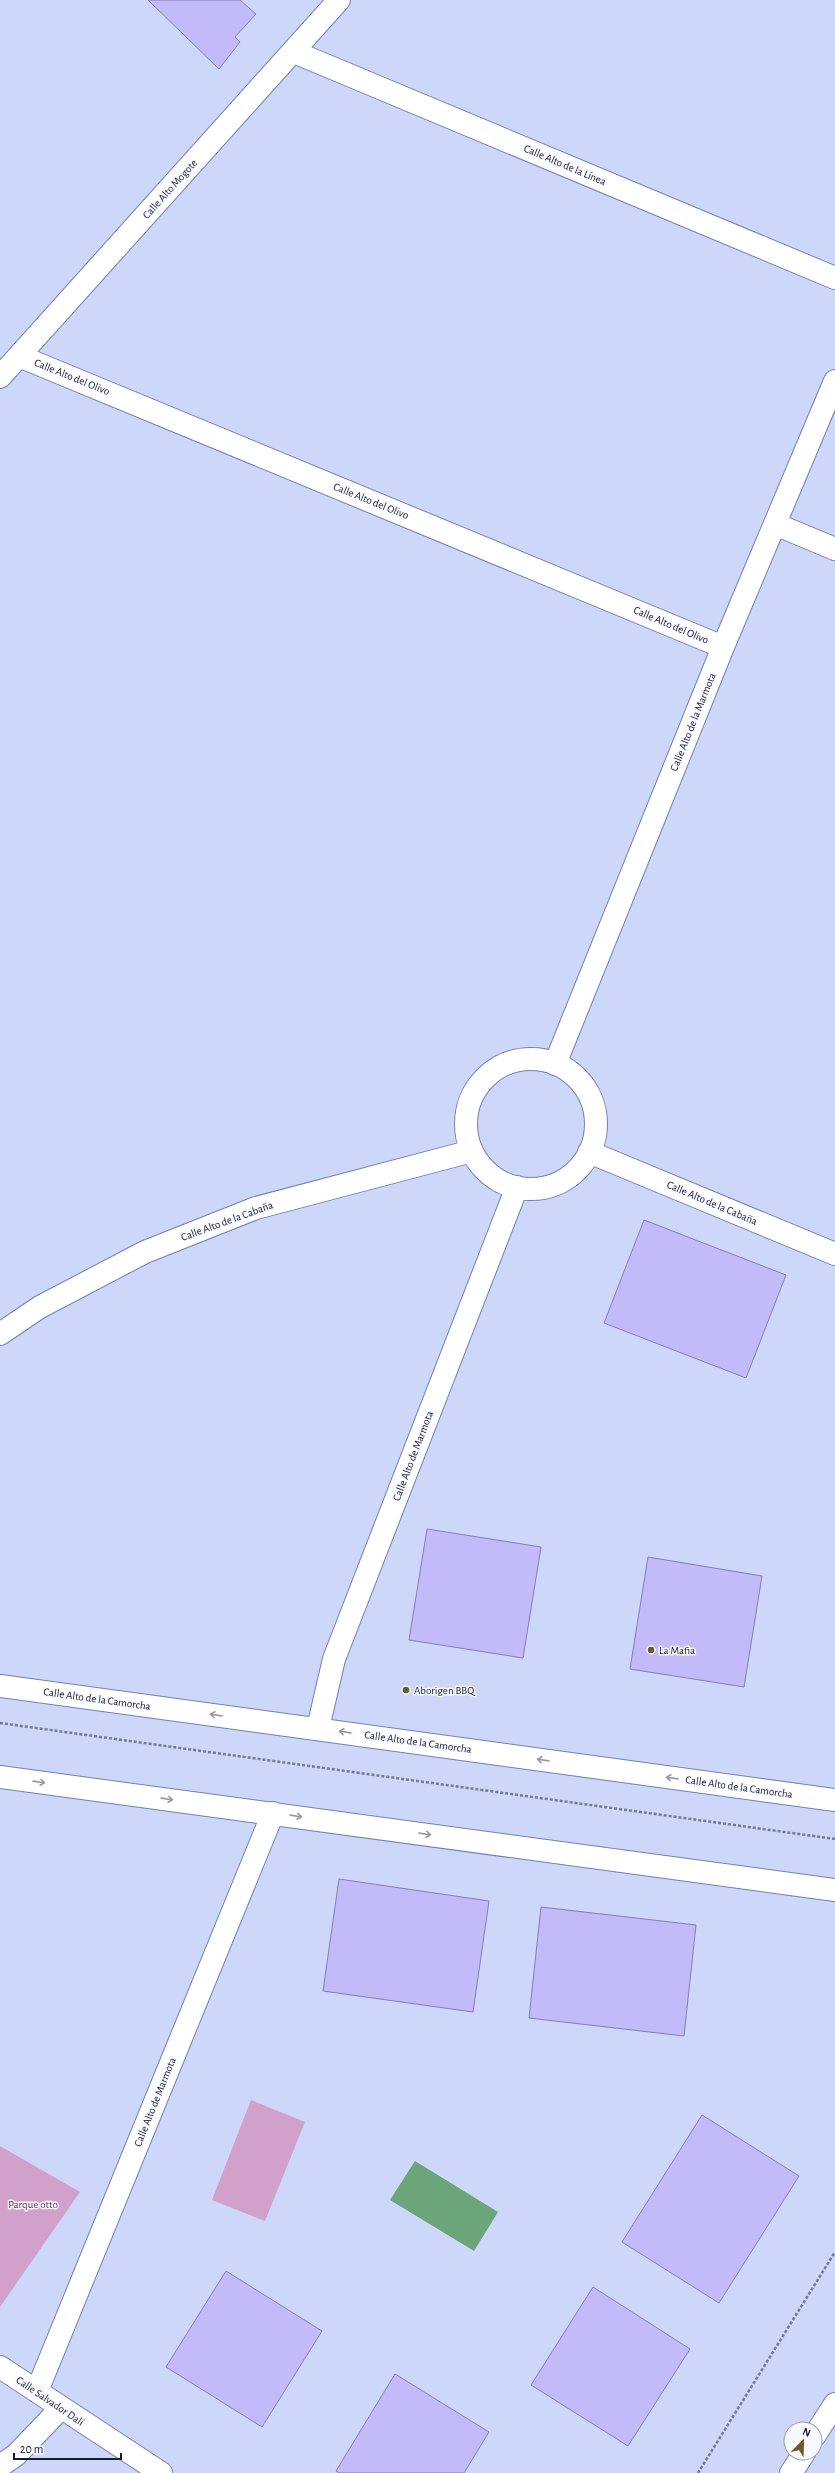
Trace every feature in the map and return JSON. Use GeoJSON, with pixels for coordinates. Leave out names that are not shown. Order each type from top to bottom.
{"type":"FeatureCollection","features":[{"type":"Feature","properties":{"kind":"street","name":"Calle Alto Mogote"},"geometry":{"type":"LineString","coordinates":[[0,377],[294,52],[339,0]]}},
{"type":"Feature","properties":{"kind":"street","name":"Calle Alto de la Línea"},"geometry":{"type":"LineString","coordinates":[[294,52],[835,278]]}},
{"type":"Feature","properties":{"kind":"street","name":"Calle Alto del Olivo"},"geometry":{"type":"LineString","coordinates":[[19,356],[724,647]]}},
{"type":"Feature","properties":{"kind":"street","name":"Calle Alto de la Marmota"},"geometry":{"type":"LineString","coordinates":[[555,1064],[724,647],[835,381]]}},
{"type":"Feature","properties":{"kind":"street"},"geometry":{"type":"LineString","coordinates":[[775,524],[835,549]]}},
{"type":"Feature","properties":{"kind":"street"},"geometry":{"type":"LineString","coordinates":[[521,1060],[538,1060],[555,1064],[573,1075],[586,1091],[589,1098],[594,1111],[596,1132],[590,1152],[580,1167],[567,1178],[552,1186],[535,1189],[517,1187],[498,1181],[483,1168],[472,1151],[466,1135],[466,1118],[468,1107],[478,1086],[490,1074],[504,1065],[521,1060]]}},
{"type":"Feature","properties":{"kind":"street","name":"Calle Alto de la Cabaña"},"geometry":{"type":"LineString","coordinates":[[0,1334],[40,1307],[145,1252],[256,1208],[472,1151]]}},
{"type":"Feature","properties":{"kind":"street","name":"Calle Alto de la Cabaña"},"geometry":{"type":"LineString","coordinates":[[590,1152],[835,1254]]}},
{"type":"Feature","properties":{"kind":"street","name":"Calle Alto de Marmota"},"geometry":{"type":"LineString","coordinates":[[318,1728],[334,1659],[517,1187]]}},
{"type":"Feature","properties":{"kind":"street","name":"Calle Alto de la Camorcha"},"geometry":{"type":"LineString","coordinates":[[0,1686],[318,1728],[835,1800]]}},
{"type":"Feature","properties":{"kind":"street"},"geometry":{"type":"LineString","coordinates":[[0,1777],[835,1890]]}},
{"type":"Feature","properties":{"kind":"street","name":"Calle Alto de Marmota"},"geometry":{"type":"LineString","coordinates":[[37,2391],[274,1813]]}},
{"type":"Feature","properties":{"kind":"street","name":"Calle Salvador Dalí"},"geometry":{"type":"LineString","coordinates":[[0,2367],[161,2473]]}},
{"type":"Feature","properties":{"kind":"street"},"geometry":{"type":"LineString","coordinates":[[823,2423],[835,2404]]}},
{"type":"Feature","properties":{"kind":"street"},"geometry":{"type":"LineString","coordinates":[[0,2466],[16,2455],[61,2408]]}},
{"type":"Feature","properties":{"kind":"street"},"geometry":{"type":"LineString","coordinates":[[791,2473],[799,2461]]}},
{"type":"Feature","properties":{"kind":"path"},"geometry":{"type":"LineString","coordinates":[[0,1723],[835,1839]]}},
{"type":"Feature","properties":{"kind":"path"},"geometry":{"type":"LineString","coordinates":[[698,2473],[835,2252]]}},
{"type":"Feature","properties":{"kind":"green space"},"geometry":{"type":"Polygon","coordinates":[[[251,2100],[305,2122],[265,2221],[212,2200],[251,2100]]]}},
{"type":"Feature","properties":{"kind":"green space","name":"Parque otto"},"geometry":{"type":"Polygon","coordinates":[[[0,2146],[80,2192],[0,2307],[0,2146]]]}},
{"type":"Feature","properties":{"kind":"shaded area"},"geometry":{"type":"Polygon","coordinates":[[[415,2161],[498,2212],[474,2251],[390,2200],[415,2161]]]}},
{"type":"Feature","properties":{"kind":"building"},"geometry":{"type":"Polygon","coordinates":[[[148,0],[240,0],[256,14],[235,37],[240,42],[219,69],[148,0]]]}},
{"type":"Feature","properties":{"kind":"building"},"geometry":{"type":"Polygon","coordinates":[[[644,1220],[786,1275],[746,1378],[604,1323],[644,1220]]]}},
{"type":"Feature","properties":{"kind":"building"},"geometry":{"type":"Polygon","coordinates":[[[427,1529],[541,1547],[523,1658],[409,1640],[427,1529]]]}},
{"type":"Feature","properties":{"kind":"building"},"geometry":{"type":"Polygon","coordinates":[[[648,1557],[762,1576],[744,1687],[630,1669],[648,1557]]]}},
{"type":"Feature","properties":{"kind":"building"},"geometry":{"type":"Polygon","coordinates":[[[339,1879],[489,1901],[473,2012],[323,1991],[339,1879]]]}},
{"type":"Feature","properties":{"kind":"building"},"geometry":{"type":"Polygon","coordinates":[[[541,1907],[696,1925],[684,2036],[529,2018],[541,1907]]]}},
{"type":"Feature","properties":{"kind":"building"},"geometry":{"type":"Polygon","coordinates":[[[702,2115],[799,2176],[719,2303],[622,2242],[702,2115]]]}},
{"type":"Feature","properties":{"kind":"building"},"geometry":{"type":"Polygon","coordinates":[[[226,2271],[322,2331],[262,2427],[166,2367],[226,2271]]]}},
{"type":"Feature","properties":{"kind":"building"},"geometry":{"type":"Polygon","coordinates":[[[593,2287],[690,2349],[628,2446],[531,2385],[593,2287]]]}},
{"type":"Feature","properties":{"kind":"building"},"geometry":{"type":"Polygon","coordinates":[[[395,2374],[489,2432],[464,2473],[339,2473],[336,2471],[395,2374]]]}},
{"type":"Feature","properties":{"kind":"place","name":"La Mafia"},"geometry":{"type":"Point","coordinates":[651,1650]}},
{"type":"Feature","properties":{"kind":"place","name":"Aborigen BBQ"},"geometry":{"type":"Point","coordinates":[406,1690]}}]}
